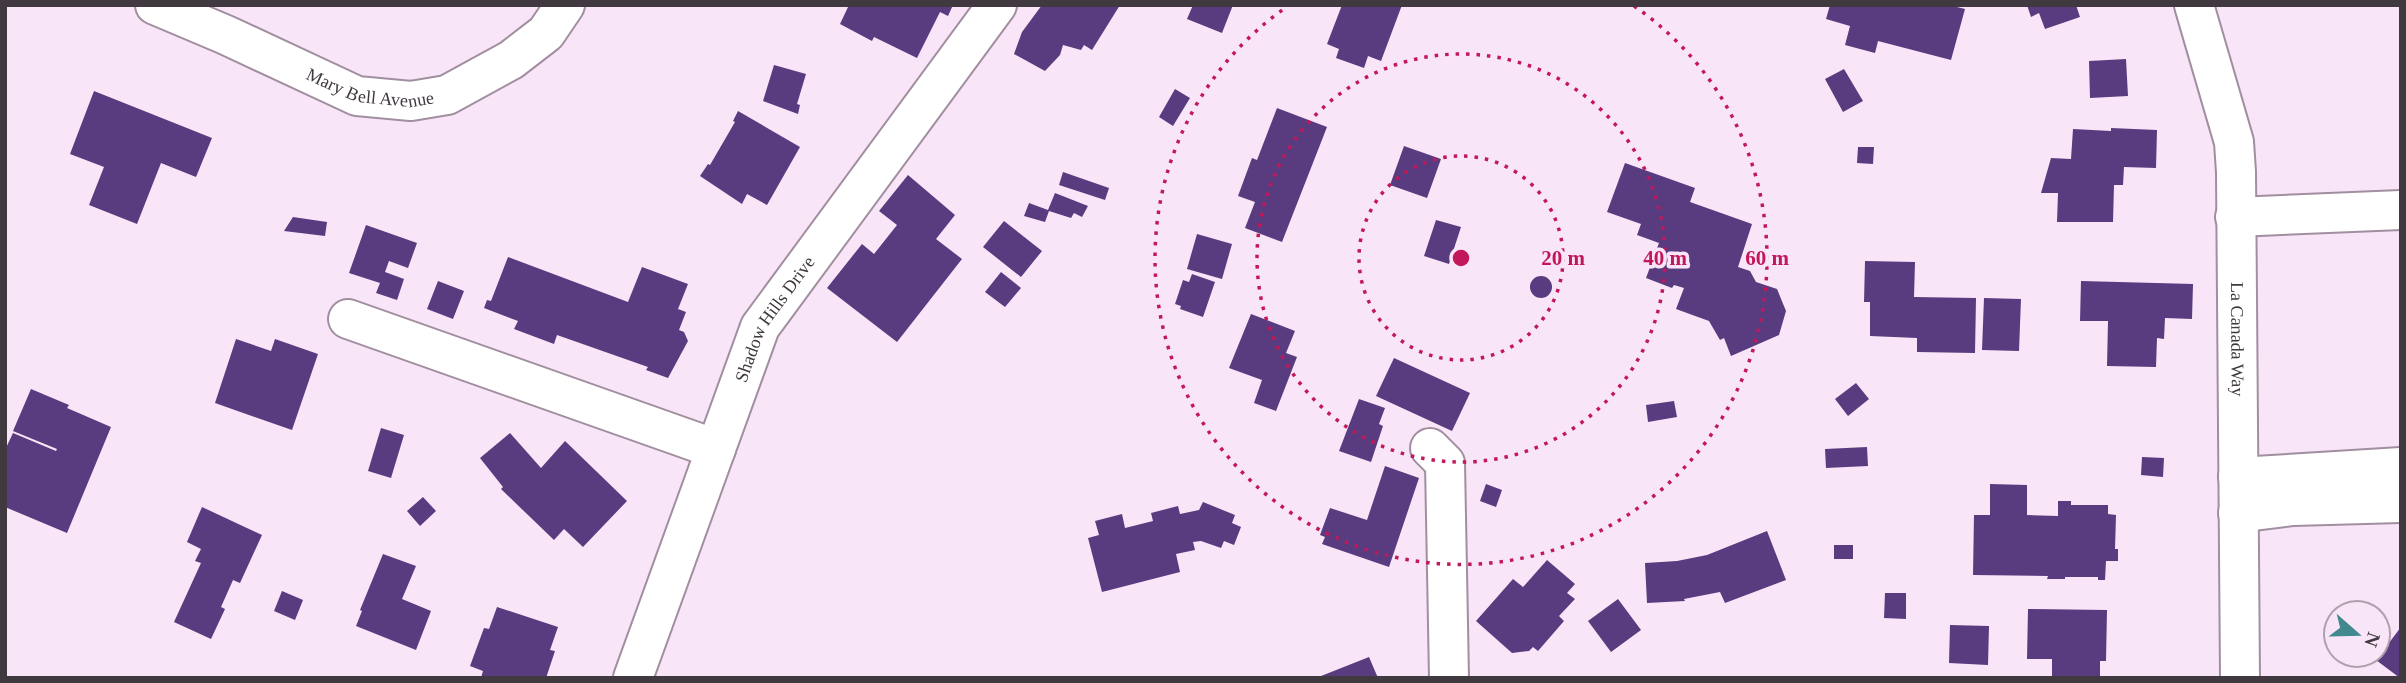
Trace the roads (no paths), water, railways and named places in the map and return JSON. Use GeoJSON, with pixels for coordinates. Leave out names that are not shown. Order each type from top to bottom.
{"type":"FeatureCollection","features":[{"type":"Feature","properties":{"kind":"street","name":"Mary Bell Avenue"},"geometry":{"type":"LineString","coordinates":[[155,5],[357,96],[411,101],[447,95],[511,60],[546,33],[565,5]]}},
{"type":"Feature","properties":{"kind":"street","name":"Shadow Hills Drive"},"geometry":{"type":"LineString","coordinates":[[633,678],[760,327],[997,5]]}},
{"type":"Feature","properties":{"kind":"street","name":"La Canada Way"},"geometry":{"type":"LineString","coordinates":[[2194,5],[2234,142],[2240,678]]}},
{"type":"Feature","properties":{"kind":"street"},"geometry":{"type":"LineString","coordinates":[[2235,216],[2401,210]]}},
{"type":"Feature","properties":{"kind":"street"},"geometry":{"type":"LineString","coordinates":[[348,319],[716,449]]}},
{"type":"Feature","properties":{"kind":"street"},"geometry":{"type":"LineString","coordinates":[[1430,448],[1445,463],[1449,678]]}},
{"type":"Feature","properties":{"kind":"street"},"geometry":{"type":"LineString","coordinates":[[2238,495],[2401,467]]}},
{"type":"Feature","properties":{"kind":"street"},"geometry":{"type":"LineString","coordinates":[[2238,495],[2293,506],[2401,503]]}}]}
